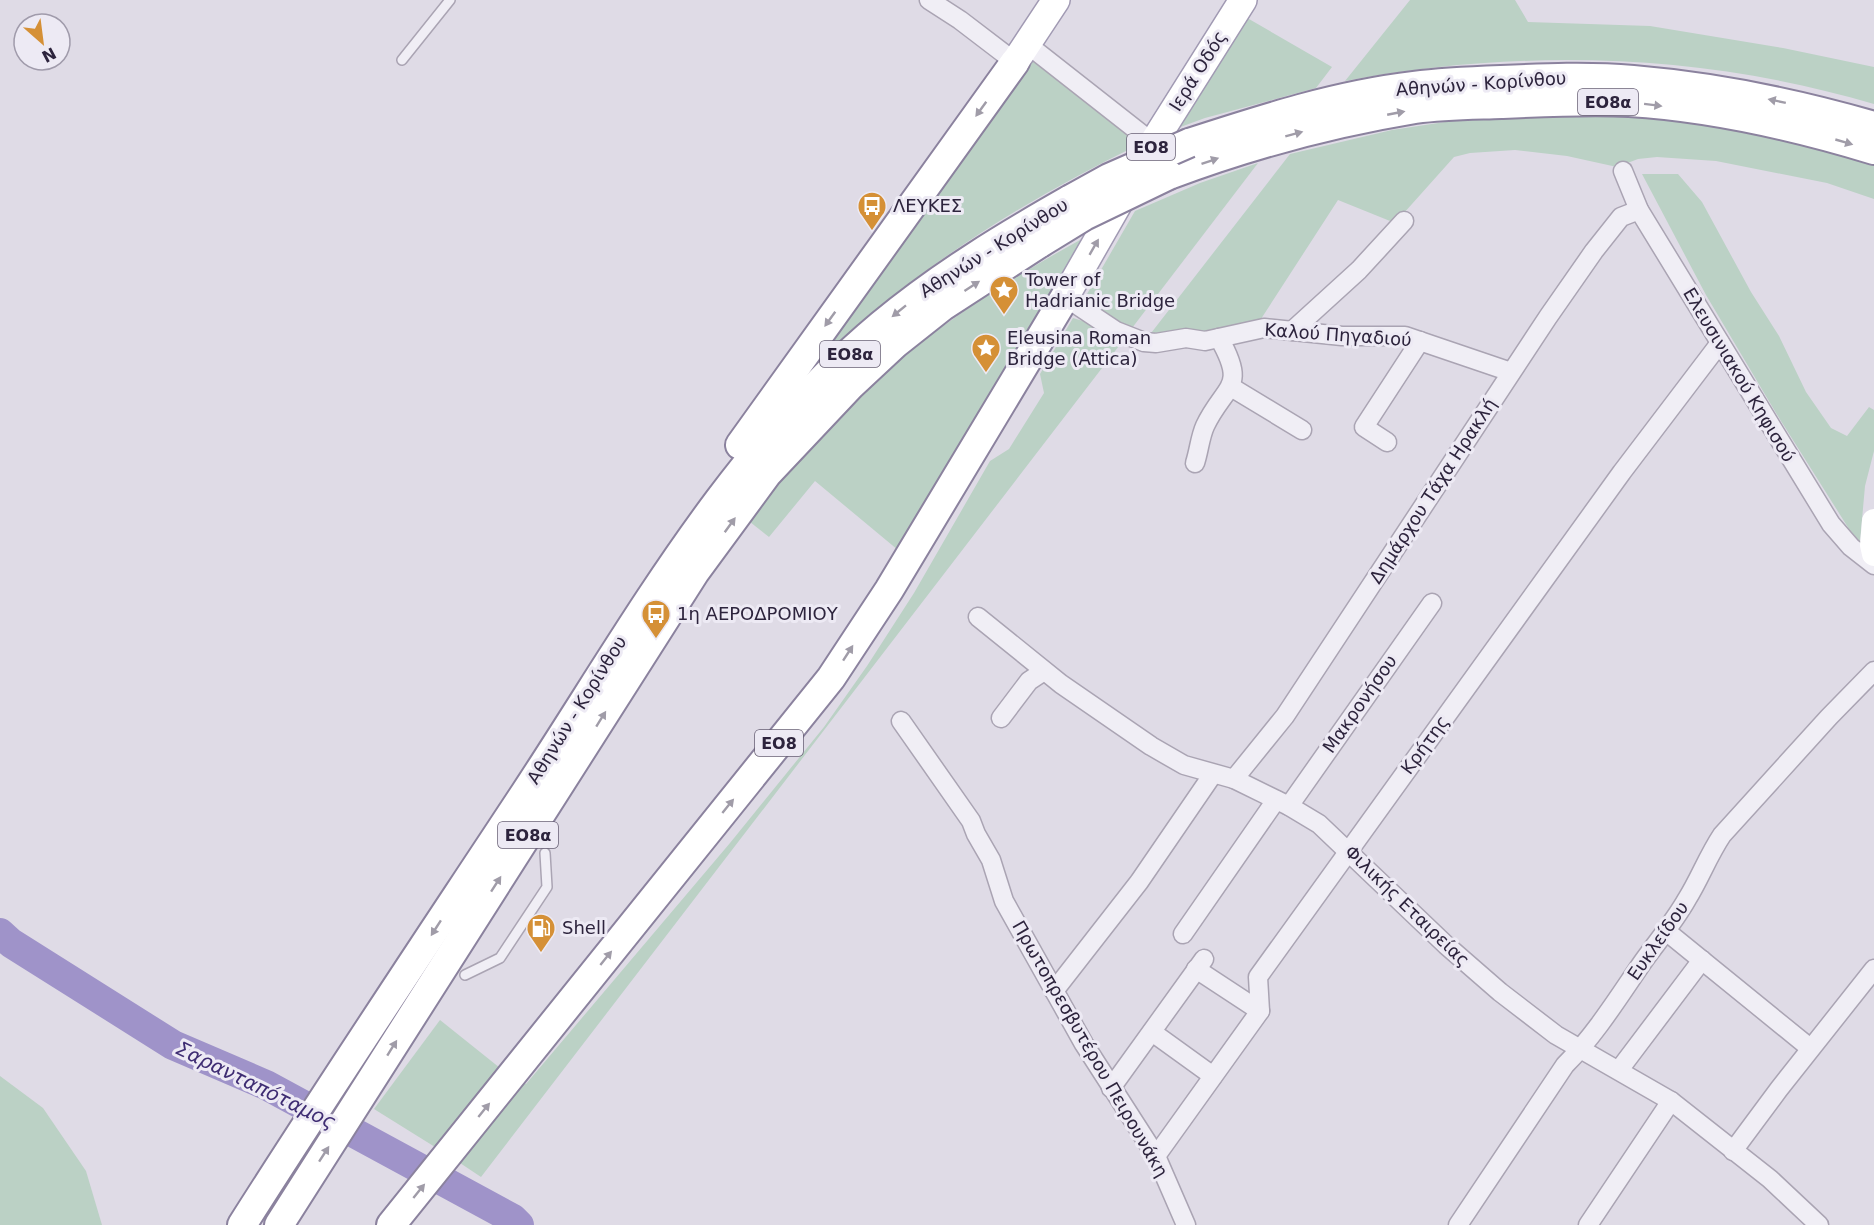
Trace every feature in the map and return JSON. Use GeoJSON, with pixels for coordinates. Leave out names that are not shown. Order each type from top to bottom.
{"type":"FeatureCollection","features":[{"type":"Feature","properties":{"kind":"highway"},"geometry":{"type":"LineString","coordinates":[[675,559],[719,475],[1021,53]]}},
{"type":"Feature","properties":{"kind":"highway","name":"Αθηνών - Κορίνθου"},"geometry":{"type":"LineString","coordinates":[[242,1225],[675,559],[748,460],[789,414],[879,327],[955,269],[1109,178],[1189,143],[1274,117],[1360,95],[1415,86],[1559,78],[1632,80],[1705,88],[1764,98],[1874,126]]}},
{"type":"Feature","properties":{"kind":"highway","name":"Αθηνών - Κορίνθου"},"geometry":{"type":"LineString","coordinates":[[286,1214],[695,572],[767,474],[815,421],[895,344],[943,306],[1084,216],[1169,176],[1250,147],[1338,124],[1417,109],[1562,101],[1630,102],[1759,121],[1815,133],[1874,150]]}},
{"type":"Feature","properties":{"kind":"highway","name":"ΕΟ8"},"geometry":{"type":"LineString","coordinates":[[391,1225],[831,678],[889,590],[1065,297]]}},
{"type":"Feature","properties":{"kind":"main road"},"geometry":{"type":"LineString","coordinates":[[1021,53],[1056,0]]}},
{"type":"Feature","properties":{"kind":"main road","name":"Ιερά Οδός"},"geometry":{"type":"LineString","coordinates":[[1065,297],[1153,143],[1243,0]]}},
{"type":"Feature","properties":{"kind":"main road"},"geometry":{"type":"LineString","coordinates":[[1874,521],[1872,545],[1874,554]]}},
{"type":"Feature","properties":{"kind":"street"},"geometry":{"type":"LineString","coordinates":[[929,0],[960,20],[1021,53],[1153,143]]}},
{"type":"Feature","properties":{"kind":"street","name":"Ελευσινιακού Κηφισού"},"geometry":{"type":"LineString","coordinates":[[1623,171],[1639,210],[1831,524],[1851,548],[1874,565]]}},
{"type":"Feature","properties":{"kind":"street","name":"Δημάρχου Τάχα Ηρακλή"},"geometry":{"type":"LineString","coordinates":[[1234,779],[1285,716],[1511,372],[1594,251],[1621,217],[1639,210]]}},
{"type":"Feature","properties":{"kind":"street"},"geometry":{"type":"LineString","coordinates":[[1292,331],[1359,270],[1404,221]]}},
{"type":"Feature","properties":{"kind":"street","name":"Καλού Πηγαδιού"},"geometry":{"type":"LineString","coordinates":[[1065,297],[1116,331],[1144,342],[1156,343],[1186,338],[1205,341],[1264,328],[1342,336],[1405,336],[1511,372]]}},
{"type":"Feature","properties":{"kind":"street"},"geometry":{"type":"LineString","coordinates":[[1195,463],[1203,429],[1231,387],[1232,362],[1219,338]]}},
{"type":"Feature","properties":{"kind":"street"},"geometry":{"type":"LineString","coordinates":[[1387,442],[1364,427],[1420,340]]}},
{"type":"Feature","properties":{"kind":"street","name":"Κρήτης"},"geometry":{"type":"LineString","coordinates":[[1260,1011],[1258,977],[1601,500],[1720,344]]}},
{"type":"Feature","properties":{"kind":"street"},"geometry":{"type":"LineString","coordinates":[[1231,387],[1302,430]]}},
{"type":"Feature","properties":{"kind":"street","name":"Μακρονήσου"},"geometry":{"type":"LineString","coordinates":[[1183,934],[1432,603]]}},
{"type":"Feature","properties":{"kind":"street","name":"Φιλικής Εταιρείας"},"geometry":{"type":"LineString","coordinates":[[978,617],[1044,671],[1150,746],[1184,765],[1234,779],[1319,824],[1350,851],[1446,945],[1500,992],[1556,1035],[1671,1101],[1770,1179],[1819,1225]]}},
{"type":"Feature","properties":{"kind":"street"},"geometry":{"type":"LineString","coordinates":[[1001,718],[1029,681],[1044,671]]}},
{"type":"Feature","properties":{"kind":"street","name":"Ευκλείδου"},"geometry":{"type":"LineString","coordinates":[[1458,1225],[1565,1065],[1581,1049],[1666,931],[1688,898],[1708,857],[1722,835],[1874,671]]}},
{"type":"Feature","properties":{"kind":"street","name":"Πρωτοπρεσβυτέρου Πειρουνάκη"},"geometry":{"type":"LineString","coordinates":[[901,721],[971,820],[991,860],[1004,901],[1111,1088],[1156,1156],[1185,1225]]}},
{"type":"Feature","properties":{"kind":"street"},"geometry":{"type":"LineString","coordinates":[[1054,991],[1139,882],[1213,774]]}},
{"type":"Feature","properties":{"kind":"street"},"geometry":{"type":"LineString","coordinates":[[1666,931],[1810,1048]]}},
{"type":"Feature","properties":{"kind":"street"},"geometry":{"type":"LineString","coordinates":[[1619,1070],[1702,960]]}},
{"type":"Feature","properties":{"kind":"street"},"geometry":{"type":"LineString","coordinates":[[1111,1088],[1200,964],[1260,1011],[1156,1156]]}},
{"type":"Feature","properties":{"kind":"street"},"geometry":{"type":"LineString","coordinates":[[1733,1151],[1810,1048],[1874,969]]}},
{"type":"Feature","properties":{"kind":"street"},"geometry":{"type":"LineString","coordinates":[[1152,1032],[1213,1076]]}},
{"type":"Feature","properties":{"kind":"street"},"geometry":{"type":"LineString","coordinates":[[1588,1225],[1671,1101]]}},
{"type":"Feature","properties":{"kind":"lane"},"geometry":{"type":"LineString","coordinates":[[402,60],[450,0]]}},
{"type":"Feature","properties":{"kind":"lane"},"geometry":{"type":"LineString","coordinates":[[465,975],[500,958],[547,887],[545,853]]}},
{"type":"Feature","properties":{"kind":"green space"},"geometry":{"type":"Polygon","coordinates":[[[1410,0],[1515,0],[1528,22],[1650,26],[1783,48],[1874,67],[1874,104],[1809,87],[1743,74],[1611,61],[1544,60],[1477,63],[1411,70],[1345,81],[1410,0]]]}},
{"type":"Feature","properties":{"kind":"green space"},"geometry":{"type":"Polygon","coordinates":[[[1242,15],[1332,67],[1316,88],[1205,118],[1175,129],[1242,15]]]}},
{"type":"Feature","properties":{"kind":"green space"},"geometry":{"type":"Polygon","coordinates":[[[1035,59],[1043,62],[1138,145],[1036,199],[939,261],[868,316],[801,379],[1018,66],[1035,59]]]}},
{"type":"Feature","properties":{"kind":"green space"},"geometry":{"type":"Polygon","coordinates":[[[1601,113],[1668,118],[1732,127],[1874,162],[1874,199],[1827,183],[1716,161],[1657,157],[1638,159],[1617,167],[1567,156],[1515,150],[1470,153],[1454,157],[1395,223],[1338,200],[1259,322],[1200,333],[1148,337],[1290,154],[1392,130],[1458,120],[1528,114],[1601,113]]]}},
{"type":"Feature","properties":{"kind":"green space"},"geometry":{"type":"Polygon","coordinates":[[[1258,163],[1129,332],[1083,301],[1135,211],[1200,183],[1258,163]]]}},
{"type":"Feature","properties":{"kind":"green space"},"geometry":{"type":"Polygon","coordinates":[[[1642,174],[1678,174],[1702,202],[1751,292],[1779,336],[1806,392],[1831,428],[1847,436],[1869,407],[1874,410],[1874,451],[1865,486],[1860,542],[1849,529],[1776,413],[1706,295],[1642,174]]]}},
{"type":"Feature","properties":{"kind":"green space"},"geometry":{"type":"Polygon","coordinates":[[[1089,235],[898,550],[815,481],[769,537],[750,522],[789,470],[826,428],[894,364],[931,335],[1008,282],[1089,235]]]}},
{"type":"Feature","properties":{"kind":"green space"},"geometry":{"type":"Polygon","coordinates":[[[1073,318],[1086,322],[1122,342],[481,1177],[454,1159],[520,1079],[526,1084],[730,843],[824,727],[914,593],[990,461],[1009,449],[1044,393],[1040,374],[1073,318]]]}},
{"type":"Feature","properties":{"kind":"green space"},"geometry":{"type":"Polygon","coordinates":[[[440,1020],[500,1068],[435,1147],[374,1109],[440,1020]]]}},
{"type":"Feature","properties":{"kind":"green space"},"geometry":{"type":"Polygon","coordinates":[[[0,1076],[43,1108],[86,1171],[102,1225],[0,1225],[0,1076]]]}},
{"type":"Feature","properties":{"kind":"waterway","name":"Σαρανταπόταμος"},"geometry":{"type":"LineString","coordinates":[[0,933],[11,943],[173,1045],[266,1085],[513,1219],[519,1225]]}},
{"type":"Feature","properties":{"kind":"place","name":"ΛΕΥΚΕΣ"},"geometry":{"type":"Point","coordinates":[872,232]}},
{"type":"Feature","properties":{"kind":"place","name":"Tower of Hadrianic Bridge"},"geometry":{"type":"Point","coordinates":[1004,316]}},
{"type":"Feature","properties":{"kind":"place","name":"Eleusina Roman Bridge (Attica)"},"geometry":{"type":"Point","coordinates":[986,374]}},
{"type":"Feature","properties":{"kind":"place","name":"1η ΑΕΡΟΔΡΟΜΙΟΥ"},"geometry":{"type":"Point","coordinates":[656,640]}},
{"type":"Feature","properties":{"kind":"place","name":"Shell"},"geometry":{"type":"Point","coordinates":[541,954]}}]}
